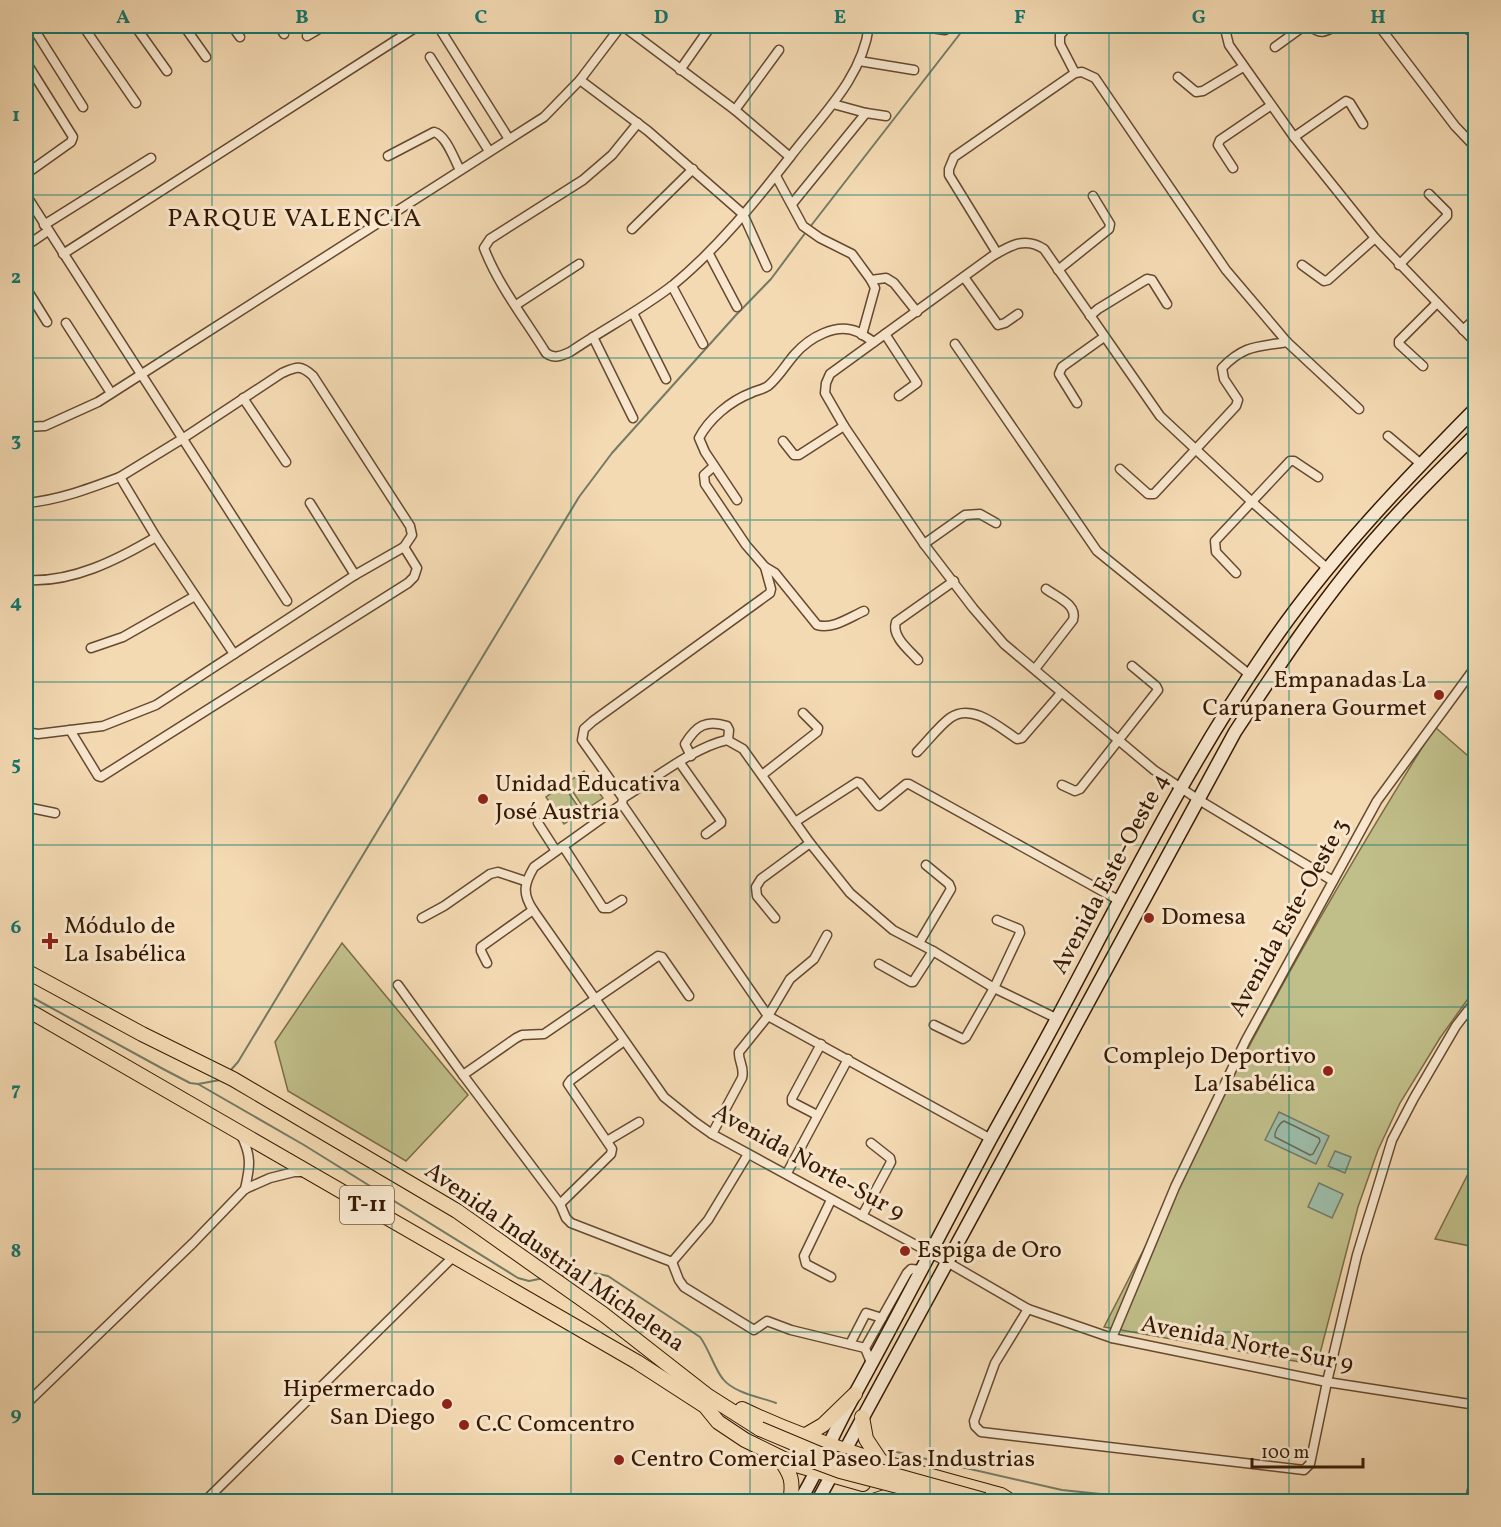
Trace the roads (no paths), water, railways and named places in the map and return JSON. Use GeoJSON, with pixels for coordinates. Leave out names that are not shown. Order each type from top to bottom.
{"type":"FeatureCollection","features":[{"type":"Feature","properties":{"kind":"main road","name":"Avenida Este-Oeste 4"},"geometry":{"type":"LineString","coordinates":[[799,1502],[1180,788],[1250,675],[1294,611],[1370,518],[1476,408]]}},
{"type":"Feature","properties":{"kind":"main road"},"geometry":{"type":"LineString","coordinates":[[817,1502],[1235,732],[1309,622],[1383,530],[1476,434]]}},
{"type":"Feature","properties":{"kind":"main road","name":"Avenida Industrial Michelena"},"geometry":{"type":"LineString","coordinates":[[26,971],[142,1034],[227,1076],[457,1211],[569,1290],[710,1403],[718,1422],[745,1440],[779,1457],[830,1476],[935,1502]]}},
{"type":"Feature","properties":{"kind":"main road","name":"Avenida Industrial Michelena"},"geometry":{"type":"LineString","coordinates":[[26,1009],[710,1403],[728,1402],[772,1423],[843,1451],[1001,1495],[1012,1502]]}},
{"type":"Feature","properties":{"kind":"main road"},"geometry":{"type":"LineString","coordinates":[[804,1436],[823,1425],[852,1400]]}},
{"type":"Feature","properties":{"kind":"main road","name":"T-11"},"geometry":{"type":"LineString","coordinates":[[710,1403],[785,1450],[829,1467],[957,1502]]}},
{"type":"Feature","properties":{"kind":"main road"},"geometry":{"type":"LineString","coordinates":[[862,1417],[866,1439],[882,1463]]}},
{"type":"Feature","properties":{"kind":"main road","name":"T-11"},"geometry":{"type":"LineString","coordinates":[[757,1432],[822,1455],[991,1501]]}},
{"type":"Feature","properties":{"kind":"main road"},"geometry":{"type":"LineString","coordinates":[[779,1457],[792,1477],[790,1502]]}},
{"type":"Feature","properties":{"kind":"main road"},"geometry":{"type":"LineString","coordinates":[[870,1502],[900,1492]]}},
{"type":"Feature","properties":{"kind":"street"},"geometry":{"type":"LineString","coordinates":[[32,26],[84,107]]}},
{"type":"Feature","properties":{"kind":"street"},"geometry":{"type":"LineString","coordinates":[[83,26],[136,103]]}},
{"type":"Feature","properties":{"kind":"street"},"geometry":{"type":"LineString","coordinates":[[135,26],[167,72]]}},
{"type":"Feature","properties":{"kind":"street"},"geometry":{"type":"LineString","coordinates":[[184,26],[206,57]]}},
{"type":"Feature","properties":{"kind":"street"},"geometry":{"type":"LineString","coordinates":[[232,26],[240,37]]}},
{"type":"Feature","properties":{"kind":"street"},"geometry":{"type":"LineString","coordinates":[[279,26],[284,34]]}},
{"type":"Feature","properties":{"kind":"street"},"geometry":{"type":"LineString","coordinates":[[307,36],[324,26]]}},
{"type":"Feature","properties":{"kind":"street"},"geometry":{"type":"LineString","coordinates":[[63,254],[418,26]]}},
{"type":"Feature","properties":{"kind":"street"},"geometry":{"type":"LineString","coordinates":[[438,26],[509,138]]}},
{"type":"Feature","properties":{"kind":"street"},"geometry":{"type":"LineString","coordinates":[[26,427],[45,426],[98,402],[544,117],[580,80],[622,26],[735,110],[790,157]]}},
{"type":"Feature","properties":{"kind":"street"},"geometry":{"type":"LineString","coordinates":[[680,70],[711,26]]}},
{"type":"Feature","properties":{"kind":"street"},"geometry":{"type":"LineString","coordinates":[[638,123],[612,155],[583,180],[490,238],[484,249],[516,305],[546,352],[551,356],[559,357],[633,312],[672,286],[709,254],[776,176],[833,104],[859,61],[869,26]]}},
{"type":"Feature","properties":{"kind":"street"},"geometry":{"type":"LineString","coordinates":[[917,26],[945,30]]}},
{"type":"Feature","properties":{"kind":"street"},"geometry":{"type":"LineString","coordinates":[[1068,26],[1060,35],[1060,44],[1075,73]]}},
{"type":"Feature","properties":{"kind":"street"},"geometry":{"type":"LineString","coordinates":[[1228,26],[1229,45],[1294,137],[1375,238],[1476,343]]}},
{"type":"Feature","properties":{"kind":"street"},"geometry":{"type":"LineString","coordinates":[[1275,47],[1304,26]]}},
{"type":"Feature","properties":{"kind":"street"},"geometry":{"type":"LineString","coordinates":[[1310,26],[1317,32],[1324,32],[1336,26]]}},
{"type":"Feature","properties":{"kind":"street"},"geometry":{"type":"LineString","coordinates":[[1379,26],[1455,126],[1476,148]]}},
{"type":"Feature","properties":{"kind":"street"},"geometry":{"type":"LineString","coordinates":[[1463,26],[1476,35]]}},
{"type":"Feature","properties":{"kind":"street"},"geometry":{"type":"LineString","coordinates":[[735,110],[779,51]]}},
{"type":"Feature","properties":{"kind":"street"},"geometry":{"type":"LineString","coordinates":[[430,57],[489,151]]}},
{"type":"Feature","properties":{"kind":"street"},"geometry":{"type":"LineString","coordinates":[[859,61],[914,70]]}},
{"type":"Feature","properties":{"kind":"street"},"geometry":{"type":"LineString","coordinates":[[26,62],[73,137],[71,142],[26,174]]}},
{"type":"Feature","properties":{"kind":"street"},"geometry":{"type":"LineString","coordinates":[[1178,77],[1196,92],[1203,91],[1243,67]]}},
{"type":"Feature","properties":{"kind":"street"},"geometry":{"type":"LineString","coordinates":[[998,253],[950,176],[951,163],[954,158],[1075,73],[1082,72],[1095,78],[1226,270],[1287,342],[1359,409]]}},
{"type":"Feature","properties":{"kind":"street"},"geometry":{"type":"LineString","coordinates":[[580,80],[638,123],[743,214],[767,267]]}},
{"type":"Feature","properties":{"kind":"street"},"geometry":{"type":"LineString","coordinates":[[1294,137],[1346,101],[1350,103],[1363,124]]}},
{"type":"Feature","properties":{"kind":"street"},"geometry":{"type":"LineString","coordinates":[[833,104],[886,116]]}},
{"type":"Feature","properties":{"kind":"street"},"geometry":{"type":"LineString","coordinates":[[1233,168],[1218,145],[1220,140],[1270,106]]}},
{"type":"Feature","properties":{"kind":"street"},"geometry":{"type":"LineString","coordinates":[[792,204],[866,113]]}},
{"type":"Feature","properties":{"kind":"street"},"geometry":{"type":"LineString","coordinates":[[387,156],[438,132],[460,170]]}},
{"type":"Feature","properties":{"kind":"street"},"geometry":{"type":"LineString","coordinates":[[26,246],[46,228],[151,158]]}},
{"type":"Feature","properties":{"kind":"street"},"geometry":{"type":"LineString","coordinates":[[632,229],[693,169]]}},
{"type":"Feature","properties":{"kind":"street"},"geometry":{"type":"LineString","coordinates":[[776,176],[803,226],[820,238],[852,254],[871,280],[875,288],[862,335]]}},
{"type":"Feature","properties":{"kind":"street"},"geometry":{"type":"LineString","coordinates":[[1400,265],[1447,216],[1447,212],[1429,194]]}},
{"type":"Feature","properties":{"kind":"street"},"geometry":{"type":"LineString","coordinates":[[26,195],[286,601]]}},
{"type":"Feature","properties":{"kind":"street"},"geometry":{"type":"LineString","coordinates":[[1058,270],[1109,229],[1110,224],[1093,196]]}},
{"type":"Feature","properties":{"kind":"street"},"geometry":{"type":"LineString","coordinates":[[1302,265],[1324,280],[1329,280],[1375,238]]}},
{"type":"Feature","properties":{"kind":"street"},"geometry":{"type":"LineString","coordinates":[[1328,569],[1160,416],[1044,249],[1036,244],[1020,242],[998,253],[830,374],[826,383],[825,393],[844,426],[924,544],[1004,644],[1154,770],[1199,800],[1333,880]]}},
{"type":"Feature","properties":{"kind":"street"},"geometry":{"type":"LineString","coordinates":[[709,254],[737,307]]}},
{"type":"Feature","properties":{"kind":"street"},"geometry":{"type":"LineString","coordinates":[[516,305],[579,264]]}},
{"type":"Feature","properties":{"kind":"street"},"geometry":{"type":"LineString","coordinates":[[964,277],[998,324],[1005,323],[1018,314]]}},
{"type":"Feature","properties":{"kind":"street"},"geometry":{"type":"LineString","coordinates":[[871,280],[886,278],[894,283],[917,312]]}},
{"type":"Feature","properties":{"kind":"street"},"geometry":{"type":"LineString","coordinates":[[1090,316],[1147,279],[1152,280],[1167,304]]}},
{"type":"Feature","properties":{"kind":"street"},"geometry":{"type":"LineString","coordinates":[[672,286],[703,344]]}},
{"type":"Feature","properties":{"kind":"street"},"geometry":{"type":"LineString","coordinates":[[26,288],[47,322]]}},
{"type":"Feature","properties":{"kind":"street"},"geometry":{"type":"LineString","coordinates":[[1423,366],[1399,344],[1399,340],[1437,303]]}},
{"type":"Feature","properties":{"kind":"street"},"geometry":{"type":"LineString","coordinates":[[633,312],[666,379]]}},
{"type":"Feature","properties":{"kind":"street"},"geometry":{"type":"LineString","coordinates":[[1463,330],[1476,318]]}},
{"type":"Feature","properties":{"kind":"street"},"geometry":{"type":"LineString","coordinates":[[66,323],[111,393]]}},
{"type":"Feature","properties":{"kind":"street"},"geometry":{"type":"LineString","coordinates":[[736,500],[705,452],[699,438],[704,429],[723,410],[742,397],[762,390],[770,384],[795,354],[816,337],[829,331],[856,331],[874,342]]}},
{"type":"Feature","properties":{"kind":"street"},"geometry":{"type":"LineString","coordinates":[[885,334],[917,383],[899,396]]}},
{"type":"Feature","properties":{"kind":"street"},"geometry":{"type":"LineString","coordinates":[[593,337],[633,418]]}},
{"type":"Feature","properties":{"kind":"street"},"geometry":{"type":"LineString","coordinates":[[1077,403],[1059,374],[1062,367],[1104,337]]}},
{"type":"Feature","properties":{"kind":"street"},"geometry":{"type":"LineString","coordinates":[[1120,469],[1150,495],[1154,494],[1236,406],[1238,399],[1224,379],[1222,368],[1237,353],[1246,348],[1287,342]]}},
{"type":"Feature","properties":{"kind":"street"},"geometry":{"type":"LineString","coordinates":[[955,344],[1097,551],[1250,675]]}},
{"type":"Feature","properties":{"kind":"street"},"geometry":{"type":"LineString","coordinates":[[26,503],[51,501],[120,477],[282,373],[296,367],[305,368],[312,376],[410,526],[412,536],[404,547],[355,575],[156,705],[103,726],[38,734],[26,732]]}},
{"type":"Feature","properties":{"kind":"street"},"geometry":{"type":"LineString","coordinates":[[243,398],[286,462]]}},
{"type":"Feature","properties":{"kind":"street"},"geometry":{"type":"LineString","coordinates":[[783,441],[794,455],[799,455],[844,426]]}},
{"type":"Feature","properties":{"kind":"street"},"geometry":{"type":"LineString","coordinates":[[1388,436],[1421,464]]}},
{"type":"Feature","properties":{"kind":"street"},"geometry":{"type":"LineString","coordinates":[[1236,573],[1216,552],[1215,541],[1290,461],[1294,461],[1318,477]]}},
{"type":"Feature","properties":{"kind":"street"},"geometry":{"type":"LineString","coordinates":[[714,466],[706,472],[705,484],[747,545],[765,567],[774,573],[817,625],[824,627],[833,625],[864,611]]}},
{"type":"Feature","properties":{"kind":"street"},"geometry":{"type":"LineString","coordinates":[[120,477],[156,537],[234,654]]}},
{"type":"Feature","properties":{"kind":"street"},"geometry":{"type":"LineString","coordinates":[[310,503],[355,575]]}},
{"type":"Feature","properties":{"kind":"street"},"geometry":{"type":"LineString","coordinates":[[924,544],[965,515],[980,514],[996,523]]}},
{"type":"Feature","properties":{"kind":"street"},"geometry":{"type":"LineString","coordinates":[[26,580],[45,581],[95,568],[124,556],[156,537]]}},
{"type":"Feature","properties":{"kind":"street"},"geometry":{"type":"LineString","coordinates":[[70,730],[98,776],[101,777],[408,583],[414,577],[417,568],[404,547]]}},
{"type":"Feature","properties":{"kind":"street"},"geometry":{"type":"LineString","coordinates":[[765,567],[770,581],[770,593],[593,721],[584,729],[582,740],[768,1016],[991,1139]]}},
{"type":"Feature","properties":{"kind":"street"},"geometry":{"type":"LineString","coordinates":[[918,660],[896,634],[894,628],[896,622],[954,581]]}},
{"type":"Feature","properties":{"kind":"street"},"geometry":{"type":"LineString","coordinates":[[1035,669],[1073,620],[1075,614],[1073,608],[1046,589]]}},
{"type":"Feature","properties":{"kind":"street"},"geometry":{"type":"LineString","coordinates":[[91,648],[123,637],[195,596]]}},
{"type":"Feature","properties":{"kind":"street"},"geometry":{"type":"LineString","coordinates":[[1062,785],[1076,791],[1080,789],[1158,690],[1132,666]]}},
{"type":"Feature","properties":{"kind":"street","name":"Avenida Este-Oeste 3"},"geometry":{"type":"LineString","coordinates":[[1112,1338],[1175,1187],[1232,1066],[1377,801],[1476,666]]}},
{"type":"Feature","properties":{"kind":"street"},"geometry":{"type":"LineString","coordinates":[[917,752],[951,717],[966,713],[979,716],[1017,740],[1022,738],[1061,693]]}},
{"type":"Feature","properties":{"kind":"street"},"geometry":{"type":"LineString","coordinates":[[762,775],[817,732],[818,728],[803,713]]}},
{"type":"Feature","properties":{"kind":"street"},"geometry":{"type":"LineString","coordinates":[[691,756],[685,744],[692,734],[704,725],[714,722],[727,726],[728,740]]}},
{"type":"Feature","properties":{"kind":"street"},"geometry":{"type":"LineString","coordinates":[[422,918],[444,906],[490,874],[498,872],[525,881],[534,867],[622,801],[691,756],[714,743],[728,740],[743,749],[849,893],[893,930],[994,988],[1058,1019]]}},
{"type":"Feature","properties":{"kind":"street"},"geometry":{"type":"LineString","coordinates":[[680,763],[721,821],[706,834]]}},
{"type":"Feature","properties":{"kind":"street"},"geometry":{"type":"LineString","coordinates":[[795,822],[856,782],[860,783],[879,806],[909,784],[1120,901]]}},
{"type":"Feature","properties":{"kind":"street"},"geometry":{"type":"LineString","coordinates":[[26,807],[55,813]]}},
{"type":"Feature","properties":{"kind":"street"},"geometry":{"type":"LineString","coordinates":[[538,823],[560,848],[603,908],[609,908],[622,900]]}},
{"type":"Feature","properties":{"kind":"street"},"geometry":{"type":"LineString","coordinates":[[776,918],[757,896],[756,887],[761,879],[810,843]]}},
{"type":"Feature","properties":{"kind":"street"},"geometry":{"type":"LineString","coordinates":[[919,943],[951,889],[949,884],[926,865]]}},
{"type":"Feature","properties":{"kind":"street","name":"Avenida Norte-Sur 9"},"geometry":{"type":"LineString","coordinates":[[525,881],[527,900],[533,910],[664,1097],[712,1134],[787,1173],[831,1200],[947,1262],[1028,1309],[1112,1338],[1327,1382],[1476,1405]]}},
{"type":"Feature","properties":{"kind":"street"},"geometry":{"type":"LineString","coordinates":[[487,963],[481,947],[533,910]]}},
{"type":"Feature","properties":{"kind":"street"},"geometry":{"type":"LineString","coordinates":[[934,1025],[963,1039],[966,1037],[994,988],[1020,933],[1019,929],[997,920]]}},
{"type":"Feature","properties":{"kind":"street"},"geometry":{"type":"LineString","coordinates":[[712,1134],[742,1078],[744,1071],[739,1052],[768,1016],[790,979],[814,959],[827,935]]}},
{"type":"Feature","properties":{"kind":"street"},"geometry":{"type":"LineString","coordinates":[[879,964],[913,982],[933,951]]}},
{"type":"Feature","properties":{"kind":"street"},"geometry":{"type":"LineString","coordinates":[[463,1074],[522,1035],[544,1035],[658,956],[662,957],[689,996]]}},
{"type":"Feature","properties":{"kind":"street"},"geometry":{"type":"LineString","coordinates":[[398,985],[560,1204],[566,1218],[571,1223],[672,1262],[684,1287],[754,1330],[767,1321],[791,1330],[865,1348]]}},
{"type":"Feature","properties":{"kind":"street"},"geometry":{"type":"LineString","coordinates":[[1028,1309],[995,1363],[974,1421],[975,1426],[981,1432],[1304,1470],[1308,1467],[1357,1255],[1392,1140],[1456,1026],[1476,1000]]}},
{"type":"Feature","properties":{"kind":"street"},"geometry":{"type":"LineString","coordinates":[[560,1204],[611,1154],[612,1149],[568,1084],[624,1041]]}},
{"type":"Feature","properties":{"kind":"street"},"geometry":{"type":"LineString","coordinates":[[817,1115],[792,1102],[792,1098],[821,1044]]}},
{"type":"Feature","properties":{"kind":"street"},"geometry":{"type":"LineString","coordinates":[[787,1173],[848,1059]]}},
{"type":"Feature","properties":{"kind":"street"},"geometry":{"type":"LineString","coordinates":[[607,1141],[639,1122]]}},
{"type":"Feature","properties":{"kind":"street"},"geometry":{"type":"LineString","coordinates":[[240,1132],[249,1150],[250,1169],[245,1189]]}},
{"type":"Feature","properties":{"kind":"street"},"geometry":{"type":"LineString","coordinates":[[862,1216],[891,1162],[890,1158],[871,1143]]}},
{"type":"Feature","properties":{"kind":"street"},"geometry":{"type":"LineString","coordinates":[[672,1262],[708,1220],[748,1154]]}},
{"type":"Feature","properties":{"kind":"street"},"geometry":{"type":"LineString","coordinates":[[26,1404],[193,1243],[245,1189],[270,1178],[294,1172],[310,1172]]}},
{"type":"Feature","properties":{"kind":"street"},"geometry":{"type":"LineString","coordinates":[[831,1200],[804,1256],[806,1264],[831,1277]]}},
{"type":"Feature","properties":{"kind":"street"},"geometry":{"type":"LineString","coordinates":[[204,1502],[454,1256]]}},
{"type":"Feature","properties":{"kind":"street"},"geometry":{"type":"LineString","coordinates":[[865,1348],[907,1273],[910,1269],[923,1270]]}},
{"type":"Feature","properties":{"kind":"street"},"geometry":{"type":"LineString","coordinates":[[850,1344],[866,1313],[882,1318]]}},
{"type":"Feature","properties":{"kind":"street"},"geometry":{"type":"LineString","coordinates":[[865,1348],[872,1365]]}},
{"type":"Feature","properties":{"kind":"street"},"geometry":{"type":"LineString","coordinates":[[1470,1502],[1476,1468]]}},
{"type":"Feature","properties":{"kind":"water"},"geometry":{"type":"Polygon","coordinates":[[[1279,1112],[1329,1136],[1316,1164],[1265,1140],[1279,1112]]]}},
{"type":"Feature","properties":{"kind":"water"},"geometry":{"type":"Polygon","coordinates":[[[1335,1151],[1351,1157],[1345,1173],[1328,1166],[1335,1151]]]}},
{"type":"Feature","properties":{"kind":"water"},"geometry":{"type":"Polygon","coordinates":[[[1319,1183],[1343,1194],[1332,1218],[1308,1207],[1319,1183]]]}},
{"type":"Feature","properties":{"kind":"waterway"},"geometry":{"type":"LineString","coordinates":[[810,227],[966,26]]}},
{"type":"Feature","properties":{"kind":"waterway"},"geometry":{"type":"LineString","coordinates":[[229,1072],[238,1062],[579,497],[612,453],[771,279],[806,232]]}},
{"type":"Feature","properties":{"kind":"waterway"},"geometry":{"type":"LineString","coordinates":[[26,994],[165,1070],[190,1083],[198,1084],[304,1145],[518,1278],[529,1281],[544,1278]]}},
{"type":"Feature","properties":{"kind":"waterway"},"geometry":{"type":"LineString","coordinates":[[198,1084],[220,1080]]}},
{"type":"Feature","properties":{"kind":"waterway"},"geometry":{"type":"LineString","coordinates":[[558,1276],[589,1272],[608,1276],[700,1337],[720,1375],[728,1384],[740,1391],[776,1403]]}},
{"type":"Feature","properties":{"kind":"waterway"},"geometry":{"type":"LineString","coordinates":[[887,1450],[911,1455]]}},
{"type":"Feature","properties":{"kind":"waterway"},"geometry":{"type":"LineString","coordinates":[[922,1458],[1062,1490],[1177,1502]]}},
{"type":"Feature","properties":{"kind":"place","name":"Empanadas La Carupanera Gourmet"},"geometry":{"type":"Point","coordinates":[1439,695]}},
{"type":"Feature","properties":{"kind":"place","name":"Unidad Educativa José Austria"},"geometry":{"type":"Point","coordinates":[483,799]}},
{"type":"Feature","properties":{"kind":"place","name":"Domesa"},"geometry":{"type":"Point","coordinates":[1149,918]}},
{"type":"Feature","properties":{"kind":"place","name":"Módulo de La Isabélica"},"geometry":{"type":"Point","coordinates":[50,941]}},
{"type":"Feature","properties":{"kind":"place","name":"Complejo Deportivo La Isabélica"},"geometry":{"type":"Point","coordinates":[1328,1071]}},
{"type":"Feature","properties":{"kind":"place","name":"Espiga de Oro"},"geometry":{"type":"Point","coordinates":[905,1251]}},
{"type":"Feature","properties":{"kind":"place","name":"Hipermercado San Diego"},"geometry":{"type":"Point","coordinates":[447,1404]}},
{"type":"Feature","properties":{"kind":"place","name":"C.C Comcentro"},"geometry":{"type":"Point","coordinates":[464,1425]}},
{"type":"Feature","properties":{"kind":"place","name":"Centro Comercial Paseo Las Industrias"},"geometry":{"type":"Point","coordinates":[619,1460]}},
{"type":"Feature","properties":{"kind":"district","name":"PARQUE VALENCIA"},"geometry":{"type":"Point","coordinates":[295,219]}}]}
